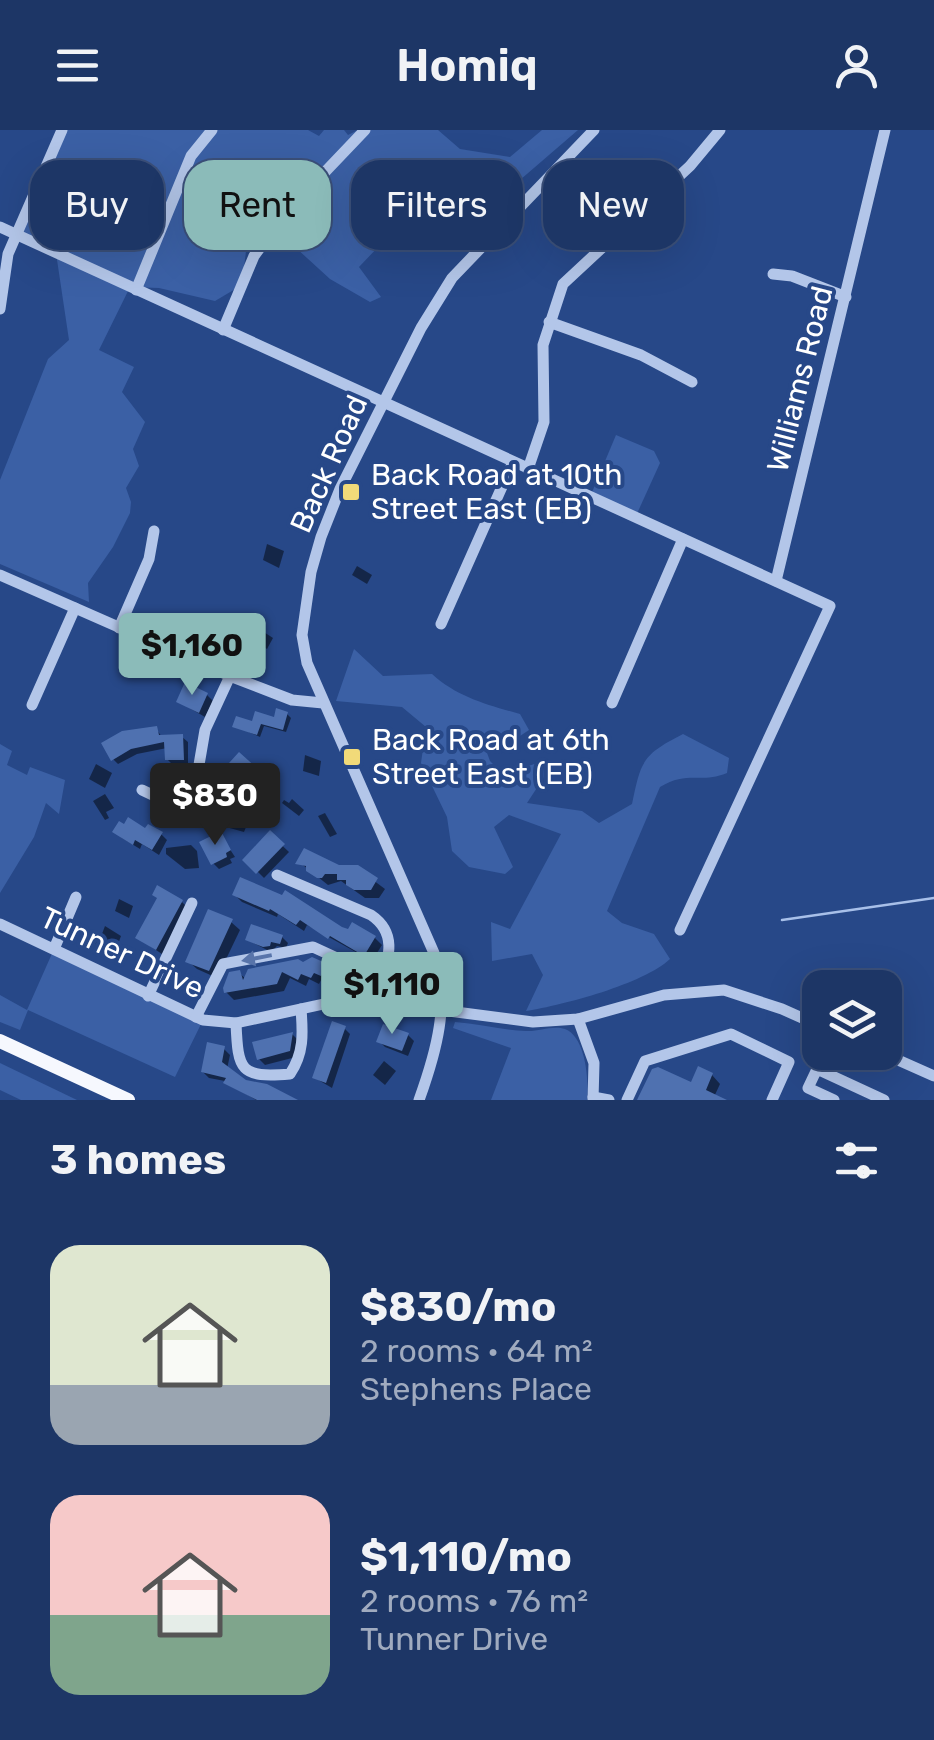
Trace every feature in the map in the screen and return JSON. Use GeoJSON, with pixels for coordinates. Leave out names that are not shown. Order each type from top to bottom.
{"type":"FeatureCollection","features":[{"type":"Feature","properties":{"kind":"main road"},"geometry":{"type":"LineString","coordinates":[[0,1041],[128,1100]]}},
{"type":"Feature","properties":{"kind":"street"},"geometry":{"type":"LineString","coordinates":[[0,309],[8,254],[62,130]]}},
{"type":"Feature","properties":{"kind":"street"},"geometry":{"type":"LineString","coordinates":[[136,290],[192,156],[212,130]]}},
{"type":"Feature","properties":{"kind":"street"},"geometry":{"type":"LineString","coordinates":[[223,330],[254,256],[284,215],[364,130]]}},
{"type":"Feature","properties":{"kind":"street","name":"Back Road"},"geometry":{"type":"LineString","coordinates":[[418,1100],[442,1009],[442,982],[434,952],[307,664],[302,635],[312,572],[340,489],[421,328],[452,278],[594,130]]}},
{"type":"Feature","properties":{"kind":"street"},"geometry":{"type":"LineString","coordinates":[[528,469],[544,422],[544,345],[562,284],[690,166],[720,130]]}},
{"type":"Feature","properties":{"kind":"street","name":"Williams Road"},"geometry":{"type":"LineString","coordinates":[[776,581],[885,130]]}},
{"type":"Feature","properties":{"kind":"street"},"geometry":{"type":"LineString","coordinates":[[0,227],[830,606],[680,930]]}},
{"type":"Feature","properties":{"kind":"street"},"geometry":{"type":"LineString","coordinates":[[773,274],[792,276],[846,297]]}},
{"type":"Feature","properties":{"kind":"street"},"geometry":{"type":"LineString","coordinates":[[549,322],[642,355],[692,382]]}},
{"type":"Feature","properties":{"kind":"street"},"geometry":{"type":"LineString","coordinates":[[441,624],[513,462]]}},
{"type":"Feature","properties":{"kind":"street"},"geometry":{"type":"LineString","coordinates":[[119,628],[149,559],[154,532]]}},
{"type":"Feature","properties":{"kind":"street"},"geometry":{"type":"LineString","coordinates":[[612,703],[682,539]]}},
{"type":"Feature","properties":{"kind":"street"},"geometry":{"type":"LineString","coordinates":[[0,575],[230,676],[292,700],[323,703]]}},
{"type":"Feature","properties":{"kind":"street"},"geometry":{"type":"LineString","coordinates":[[32,705],[75,608]]}},
{"type":"Feature","properties":{"kind":"street"},"geometry":{"type":"LineString","coordinates":[[142,790],[178,807],[188,802],[195,788],[205,730],[230,676]]}},
{"type":"Feature","properties":{"kind":"street"},"geometry":{"type":"LineString","coordinates":[[277,875],[384,924],[390,939],[371,996]]}},
{"type":"Feature","properties":{"kind":"street"},"geometry":{"type":"LineString","coordinates":[[54,949],[76,897]]}},
{"type":"Feature","properties":{"kind":"street"},"geometry":{"type":"LineString","coordinates":[[148,996],[192,903]]}},
{"type":"Feature","properties":{"kind":"street","name":"Tunner Drive"},"geometry":{"type":"LineString","coordinates":[[0,924],[196,1017],[236,1023],[371,996],[425,1008],[533,1022],[578,1019],[664,995],[724,990],[802,1018]]}},
{"type":"Feature","properties":{"kind":"street"},"geometry":{"type":"LineString","coordinates":[[196,1017],[223,964],[313,947],[352,965],[371,996]]}},
{"type":"Feature","properties":{"kind":"street"},"geometry":{"type":"LineString","coordinates":[[236,1023],[238,1059],[245,1070],[258,1077],[290,1074],[302,1049],[302,1010]]}},
{"type":"Feature","properties":{"kind":"street"},"geometry":{"type":"LineString","coordinates":[[578,1019],[594,1063],[594,1098],[609,1100]]}},
{"type":"Feature","properties":{"kind":"street"},"geometry":{"type":"LineString","coordinates":[[626,1100],[645,1061],[731,1034],[789,1062],[772,1100]]}},
{"type":"Feature","properties":{"kind":"street"},"geometry":{"type":"LineString","coordinates":[[902,1062],[934,1076]]}},
{"type":"Feature","properties":{"kind":"street"},"geometry":{"type":"LineString","coordinates":[[834,1100],[808,1088],[817,1069],[884,1100]]}},
{"type":"Feature","properties":{"kind":"shaded area"},"geometry":{"type":"Polygon","coordinates":[[[62,130],[308,130],[319,136],[324,130],[344,130],[348,135],[358,130],[438,130],[460,149],[510,157],[542,130],[578,130],[523,177],[523,160],[351,160],[351,250],[375,250],[359,267],[381,297],[370,302],[330,279],[298,250],[331,250],[331,160],[184,160],[184,250],[246,251],[242,285],[215,301],[159,288],[130,287],[99,350],[134,367],[122,392],[145,422],[133,449],[139,466],[126,488],[130,513],[88,583],[89,602],[0,564],[0,480],[48,359],[69,340],[56,253],[50,250],[164,250],[164,160],[49,160],[62,130]]]}},
{"type":"Feature","properties":{"kind":"shaded area"},"geometry":{"type":"Polygon","coordinates":[[[30,202],[30,241],[16,234],[30,202]]]}},
{"type":"Feature","properties":{"kind":"shaded area"},"geometry":{"type":"Polygon","coordinates":[[[616,435],[654,451],[660,463],[635,518],[590,497],[616,435]]]}},
{"type":"Feature","properties":{"kind":"shaded area"},"geometry":{"type":"Polygon","coordinates":[[[354,649],[383,676],[432,674],[462,694],[520,714],[529,730],[517,738],[483,742],[490,761],[503,774],[550,759],[548,771],[527,803],[582,811],[599,823],[632,804],[641,768],[651,754],[683,734],[729,758],[727,773],[678,779],[660,787],[607,911],[622,923],[654,934],[670,959],[623,985],[526,1011],[543,975],[532,954],[492,961],[491,922],[510,929],[561,834],[509,815],[494,827],[513,867],[505,874],[469,867],[452,851],[447,817],[421,763],[426,727],[402,707],[336,701],[354,649]]]}},
{"type":"Feature","properties":{"kind":"shaded area"},"geometry":{"type":"Polygon","coordinates":[[[0,744],[12,751],[7,765],[27,775],[30,767],[65,780],[59,814],[46,803],[34,837],[0,893],[0,744]]]}},
{"type":"Feature","properties":{"kind":"shaded area"},"geometry":{"type":"Polygon","coordinates":[[[54,949],[203,1020],[175,1077],[28,1010],[20,1030],[0,1022],[0,995],[27,1010],[54,949]]]}},
{"type":"Feature","properties":{"kind":"shaded area"},"geometry":{"type":"Polygon","coordinates":[[[455,1022],[526,1031],[565,1029],[582,1050],[587,1100],[491,1100],[511,1048],[453,1028],[455,1022]]]}},
{"type":"Feature","properties":{"kind":"shaded area"},"geometry":{"type":"Polygon","coordinates":[[[0,1063],[77,1100],[21,1100],[0,1090],[0,1063]]]}},
{"type":"Feature","properties":{"kind":"building"},"geometry":{"type":"Polygon","coordinates":[[[185,682],[208,693],[199,713],[176,702],[185,682]]]}},
{"type":"Feature","properties":{"kind":"building"},"geometry":{"type":"Polygon","coordinates":[[[276,708],[288,712],[283,730],[261,724],[257,735],[232,727],[236,716],[252,721],[255,711],[274,717],[276,708]]]}},
{"type":"Feature","properties":{"kind":"building"},"geometry":{"type":"Polygon","coordinates":[[[157,726],[159,735],[183,734],[184,760],[165,760],[164,742],[131,749],[111,761],[101,743],[122,731],[157,726]]]}},
{"type":"Feature","properties":{"kind":"building"},"geometry":{"type":"Polygon","coordinates":[[[239,752],[258,769],[245,783],[255,788],[239,828],[218,822],[226,794],[222,792],[233,767],[229,763],[239,752]]]}},
{"type":"Feature","properties":{"kind":"building"},"geometry":{"type":"Polygon","coordinates":[[[128,817],[145,828],[148,824],[163,832],[152,850],[135,840],[133,845],[112,832],[119,821],[124,824],[128,817]]]}},
{"type":"Feature","properties":{"kind":"building"},"geometry":{"type":"Polygon","coordinates":[[[270,830],[285,844],[256,874],[242,860],[270,830]]]}},
{"type":"Feature","properties":{"kind":"building"},"geometry":{"type":"Polygon","coordinates":[[[221,831],[231,850],[227,857],[211,865],[199,842],[221,831]]]}},
{"type":"Feature","properties":{"kind":"building"},"geometry":{"type":"Polygon","coordinates":[[[304,848],[339,865],[358,865],[378,878],[371,890],[354,890],[346,885],[346,880],[337,880],[337,874],[317,878],[306,871],[306,866],[295,864],[304,848]]]}},
{"type":"Feature","properties":{"kind":"building"},"geometry":{"type":"Polygon","coordinates":[[[240,877],[282,895],[285,890],[342,927],[348,929],[352,922],[376,936],[364,956],[300,920],[296,925],[270,909],[232,895],[240,877]]]}},
{"type":"Feature","properties":{"kind":"building"},"geometry":{"type":"Polygon","coordinates":[[[157,885],[183,900],[156,950],[135,938],[157,898],[152,895],[157,885]]]}},
{"type":"Feature","properties":{"kind":"building"},"geometry":{"type":"Polygon","coordinates":[[[208,909],[233,919],[209,971],[185,962],[208,909]]]}},
{"type":"Feature","properties":{"kind":"building"},"geometry":{"type":"Polygon","coordinates":[[[251,924],[283,935],[280,944],[271,942],[263,947],[245,940],[251,924]]]}},
{"type":"Feature","properties":{"kind":"building"},"geometry":{"type":"Polygon","coordinates":[[[312,957],[337,968],[333,975],[324,971],[311,978],[301,974],[298,980],[282,972],[277,984],[224,993],[229,972],[240,970],[243,980],[248,969],[298,959],[303,962],[312,957]]]}},
{"type":"Feature","properties":{"kind":"building"},"geometry":{"type":"Polygon","coordinates":[[[332,1021],[346,1026],[326,1083],[312,1078],[332,1021]]]}},
{"type":"Feature","properties":{"kind":"building"},"geometry":{"type":"Polygon","coordinates":[[[383,1024],[409,1033],[402,1051],[376,1042],[383,1024]]]}},
{"type":"Feature","properties":{"kind":"building"},"geometry":{"type":"Polygon","coordinates":[[[293,1032],[290,1051],[257,1060],[252,1042],[293,1032]]]}},
{"type":"Feature","properties":{"kind":"building"},"geometry":{"type":"Polygon","coordinates":[[[207,1042],[225,1046],[222,1062],[246,1080],[267,1084],[298,1100],[257,1100],[223,1083],[226,1078],[201,1072],[207,1042]]]}},
{"type":"Feature","properties":{"kind":"building"},"geometry":{"type":"Polygon","coordinates":[[[698,1066],[713,1073],[706,1090],[727,1100],[637,1100],[652,1069],[658,1067],[691,1082],[698,1066]]]}},
{"type":"Feature","properties":{"kind":"waterway"},"geometry":{"type":"LineString","coordinates":[[782,920],[934,898]]}},
{"type":"Feature","properties":{"kind":"place","name":"Back Road at 10th Street East (EB)"},"geometry":{"type":"Point","coordinates":[351,492]}},
{"type":"Feature","properties":{"kind":"place","name":"Back Road at 6th Street East (EB)"},"geometry":{"type":"Point","coordinates":[352,757]}}]}
